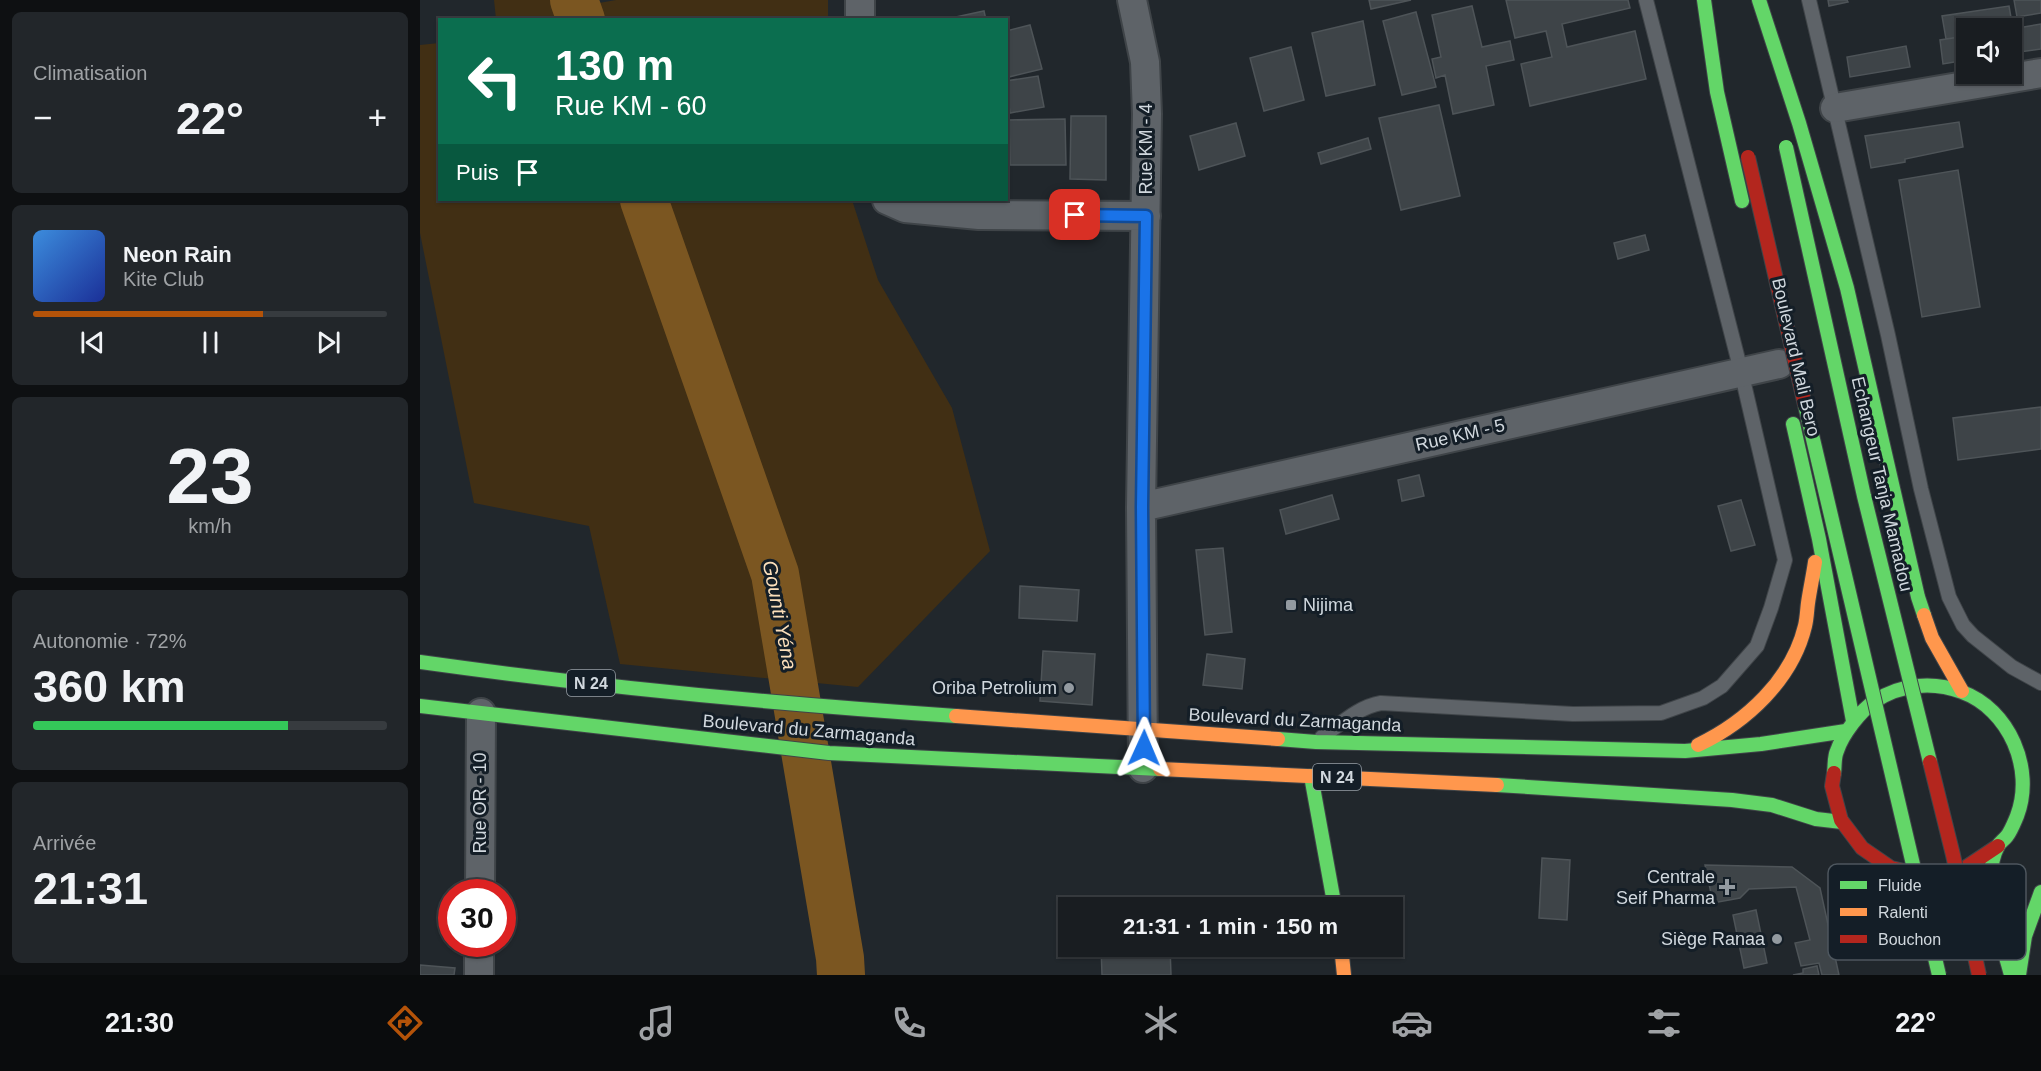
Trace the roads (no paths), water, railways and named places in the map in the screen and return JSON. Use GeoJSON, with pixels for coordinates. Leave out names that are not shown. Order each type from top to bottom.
{"type":"FeatureCollection","features":[{"type":"Feature","properties":{"kind":"main road"},"geometry":{"type":"LineString","coordinates":[[1758,0],[1777,102]]}},
{"type":"Feature","properties":{"kind":"main road"},"geometry":{"type":"LineString","coordinates":[[1758,0],[1799,123],[1861,286],[1918,597],[1932,638],[1962,691]]}},
{"type":"Feature","properties":{"kind":"main road"},"geometry":{"type":"LineString","coordinates":[[1705,3],[1736,114]]}},
{"type":"Feature","properties":{"kind":"main road"},"geometry":{"type":"LineString","coordinates":[[1705,3],[1717,92],[1744,213]]}},
{"type":"Feature","properties":{"kind":"main road","name":"Echangeur Tanja Mamadou"},"geometry":{"type":"LineString","coordinates":[[1785,141],[1864,496],[1955,864]]}},
{"type":"Feature","properties":{"kind":"main road"},"geometry":{"type":"LineString","coordinates":[[1747,152],[1912,864]]}},
{"type":"Feature","properties":{"kind":"main road","name":"Boulevard Mali Bero"},"geometry":{"type":"LineString","coordinates":[[1790,411],[1819,539],[1849,726]]}},
{"type":"Feature","properties":{"kind":"main road"},"geometry":{"type":"LineString","coordinates":[[1685,751],[1721,734],[1748,714],[1762,701],[1785,671],[1805,629],[1819,539]]}},
{"type":"Feature","properties":{"kind":"main road","name":"Boulevard du Zarmaganda"},"geometry":{"type":"LineString","coordinates":[[420,662],[521,676],[833,708],[1144,728],[1316,742],[1685,751],[1761,744],[1849,726]]}},
{"type":"Feature","properties":{"kind":"main road"},"geometry":{"type":"LineString","coordinates":[[1882,864],[1857,845],[1842,822],[1836,807],[1833,776],[1837,753],[1849,726],[1864,709],[1878,698],[1894,691],[1928,685],[1962,691],[1985,704],[2003,722],[2020,754],[2023,791],[2013,825],[1998,846],[1976,864]]}},
{"type":"Feature","properties":{"kind":"main road","name":"Boulevard du Zarmaganda"},"geometry":{"type":"LineString","coordinates":[[420,706],[829,753],[1534,787],[1732,800],[1772,805],[1816,819],[1842,822]]}},
{"type":"Feature","properties":{"kind":"main road"},"geometry":{"type":"LineString","coordinates":[[2003,722],[2025,729]]}},
{"type":"Feature","properties":{"kind":"main road"},"geometry":{"type":"LineString","coordinates":[[1311,776],[1333,897]]}},
{"type":"Feature","properties":{"kind":"main road"},"geometry":{"type":"LineString","coordinates":[[2013,825],[2032,819]]}},
{"type":"Feature","properties":{"kind":"main road"},"geometry":{"type":"LineString","coordinates":[[1994,864],[1998,846]]}},
{"type":"Feature","properties":{"kind":"main road"},"geometry":{"type":"LineString","coordinates":[[2026,932],[2041,892]]}},
{"type":"Feature","properties":{"kind":"main road"},"geometry":{"type":"LineString","coordinates":[[1342,957],[1344,975]]}},
{"type":"Feature","properties":{"kind":"main road"},"geometry":{"type":"LineString","coordinates":[[1923,960],[1927,975]]}},
{"type":"Feature","properties":{"kind":"main road"},"geometry":{"type":"LineString","coordinates":[[1935,960],[1939,975]]}},
{"type":"Feature","properties":{"kind":"main road","name":"Echangeur Tanja Mamadou"},"geometry":{"type":"LineString","coordinates":[[1976,960],[1979,975]]}},
{"type":"Feature","properties":{"kind":"main road"},"geometry":{"type":"LineString","coordinates":[[2007,960],[2011,975]]}},
{"type":"Feature","properties":{"kind":"main road"},"geometry":{"type":"LineString","coordinates":[[2019,975],[2021,960]]}},
{"type":"Feature","properties":{"kind":"street"},"geometry":{"type":"LineString","coordinates":[[860,0],[860,18]]}},
{"type":"Feature","properties":{"kind":"street","name":"Rue KM - 4"},"geometry":{"type":"LineString","coordinates":[[1132,0],[1145,62],[1143,768]]}},
{"type":"Feature","properties":{"kind":"street"},"geometry":{"type":"LineString","coordinates":[[1835,108],[2041,72]]}},
{"type":"Feature","properties":{"kind":"street"},"geometry":{"type":"LineString","coordinates":[[889,201],[905,208],[979,215],[1146,216]]}},
{"type":"Feature","properties":{"kind":"street","name":"Rue KM - 5"},"geometry":{"type":"LineString","coordinates":[[1142,507],[1779,364]]}},
{"type":"Feature","properties":{"kind":"street","name":"Rue OR - 10"},"geometry":{"type":"LineString","coordinates":[[480,879],[481,713]]}},
{"type":"Feature","properties":{"kind":"street"},"geometry":{"type":"LineString","coordinates":[[479,957],[479,975]]}},
{"type":"Feature","properties":{"kind":"lane"},"geometry":{"type":"LineString","coordinates":[[1316,742],[1356,712],[1381,702],[1573,714],[1661,713],[1703,698],[1722,686],[1757,646],[1785,560],[1741,371],[1646,0]]}},
{"type":"Feature","properties":{"kind":"lane"},"geometry":{"type":"LineString","coordinates":[[1809,0],[1835,108],[1861,286],[1921,489],[1952,604],[1963,625],[1973,636],[2012,667],[2041,683]]}},
{"type":"Feature","properties":{"kind":"waterway","name":"Gounti Yéna"},"geometry":{"type":"LineString","coordinates":[[574,0],[580,18]]}},
{"type":"Feature","properties":{"kind":"waterway","name":"Gounti Yéna"},"geometry":{"type":"LineString","coordinates":[[644,201],[775,574],[841,975]]}},
{"type":"Feature","properties":{"kind":"place","name":"Nijima"},"geometry":{"type":"Point","coordinates":[1291,605]}},
{"type":"Feature","properties":{"kind":"place","name":"Oriba Petrolium"},"geometry":{"type":"Point","coordinates":[1069,688]}},
{"type":"Feature","properties":{"kind":"place","name":"Centrale Seif Pharma"},"geometry":{"type":"Point","coordinates":[1727,887]}},
{"type":"Feature","properties":{"kind":"place","name":"Siège Ranaa"},"geometry":{"type":"Point","coordinates":[1777,939]}}]}
